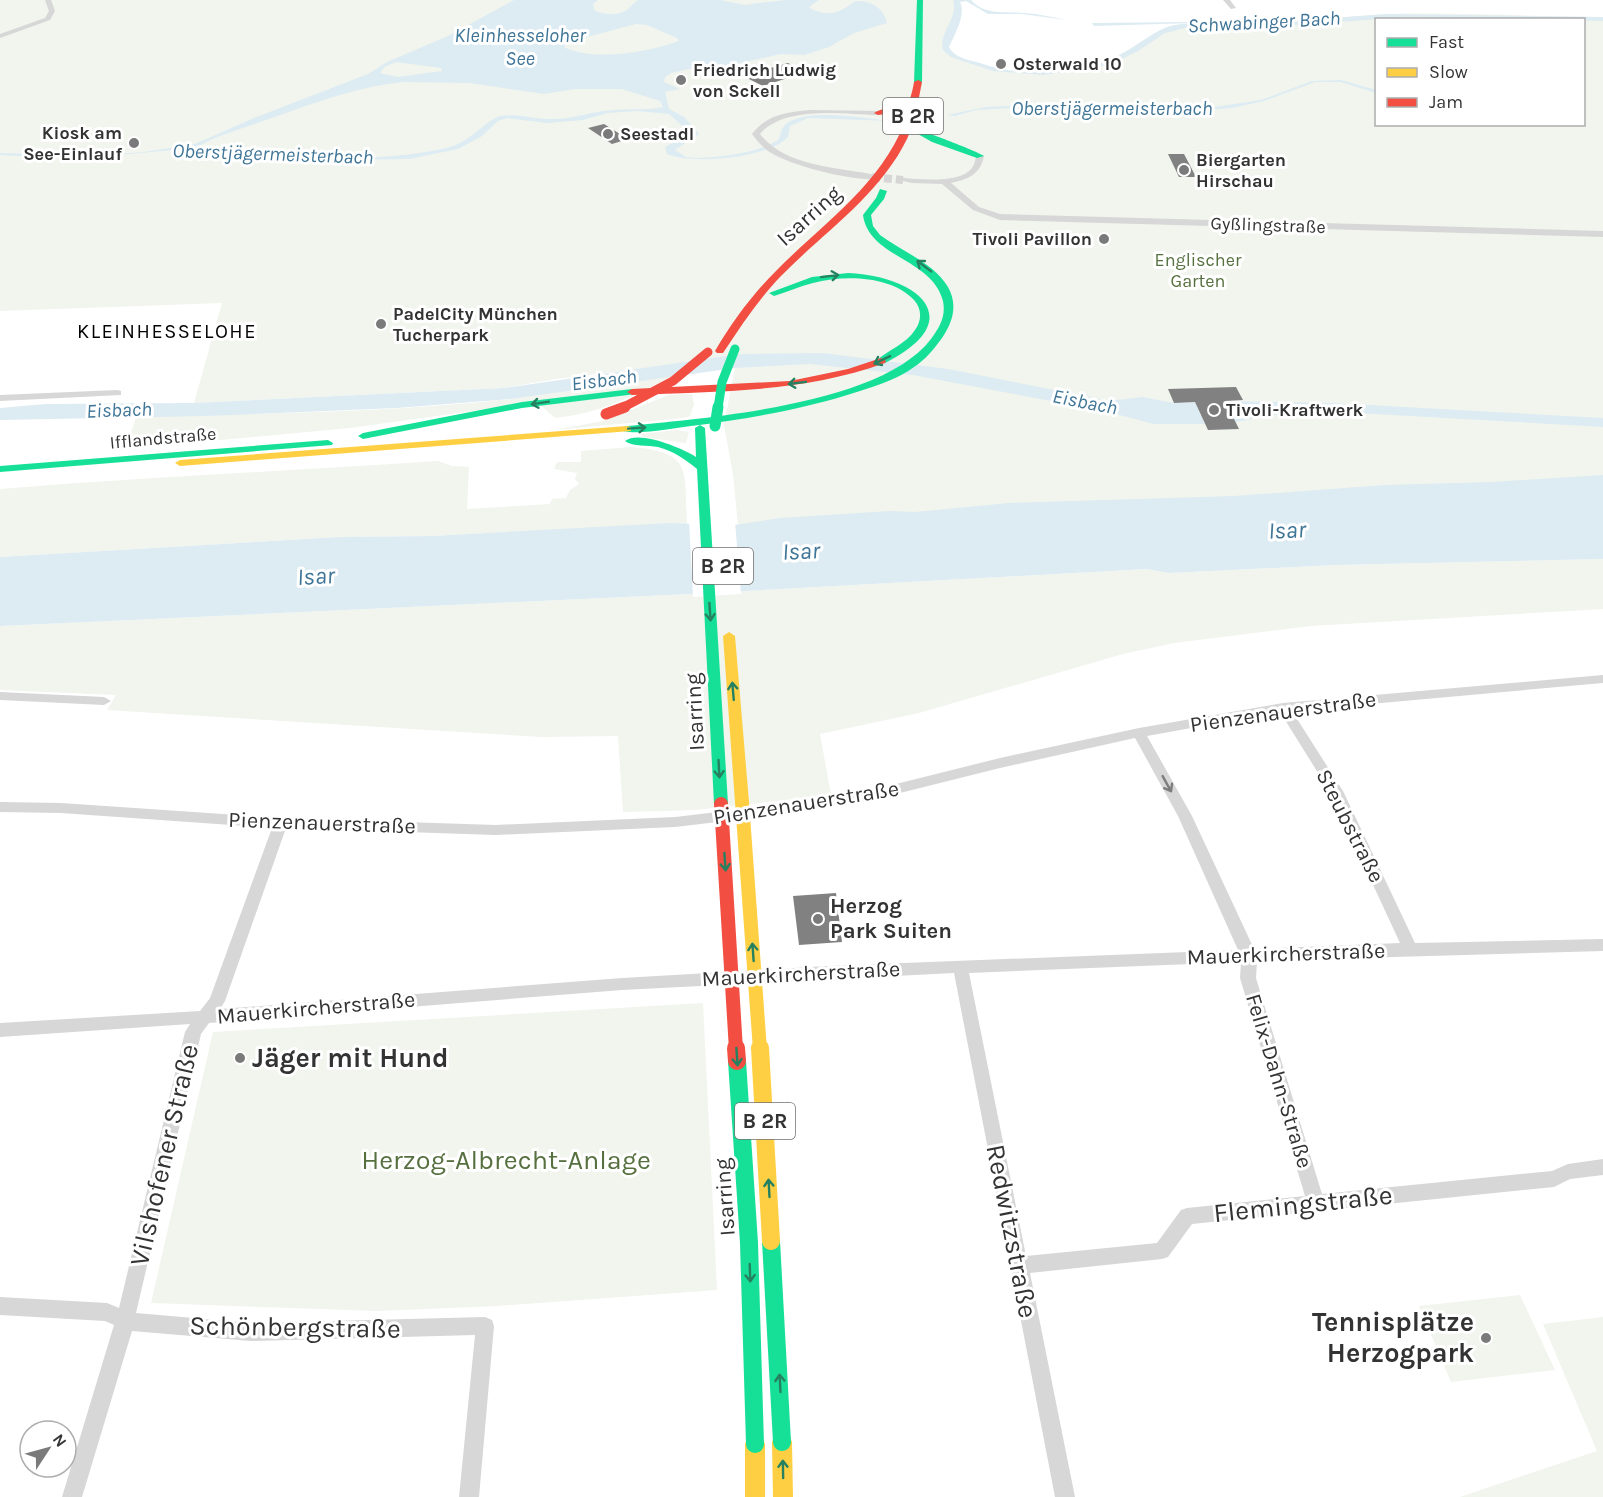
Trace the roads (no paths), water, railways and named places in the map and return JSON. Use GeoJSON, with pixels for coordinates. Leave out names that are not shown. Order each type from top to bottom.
{"type":"FeatureCollection","features":[{"type":"Feature","properties":{"kind":"main road","name":"Isarring"},"geometry":{"type":"LineString","coordinates":[[918,133],[916,100],[923,0]]}},
{"type":"Feature","properties":{"kind":"main road","name":"Isarring"},"geometry":{"type":"LineString","coordinates":[[755,1497],[749,1243],[700,428],[708,381],[722,348],[761,291],[876,182],[900,149],[918,133],[929,97],[931,61],[923,0]]}},
{"type":"Feature","properties":{"kind":"main road"},"geometry":{"type":"LineString","coordinates":[[878,113],[908,109],[916,100]]}},
{"type":"Feature","properties":{"kind":"main road"},"geometry":{"type":"LineString","coordinates":[[878,113],[894,114],[918,133],[944,144],[961,147],[980,156]]}},
{"type":"Feature","properties":{"kind":"main road","name":"Isarring"},"geometry":{"type":"LineString","coordinates":[[718,500],[715,426],[722,382],[722,348],[750,323],[799,266],[902,174]]}},
{"type":"Feature","properties":{"kind":"main road"},"geometry":{"type":"LineString","coordinates":[[180,463],[667,426],[785,409],[825,399],[884,377],[909,365],[929,348],[943,330],[949,316],[944,286],[936,275],[915,259],[886,245],[867,229],[865,220],[868,212],[882,197],[883,191]]}},
{"type":"Feature","properties":{"kind":"main road"},"geometry":{"type":"LineString","coordinates":[[328,443],[541,403],[619,393],[767,386],[806,382],[855,372],[884,360],[908,345],[922,331],[927,315],[924,305],[916,295],[890,281],[872,276],[831,275],[774,293]]}},
{"type":"Feature","properties":{"kind":"main road"},"geometry":{"type":"LineString","coordinates":[[328,443],[554,424],[595,416],[643,400],[674,384],[722,348]]}},
{"type":"Feature","properties":{"kind":"main road"},"geometry":{"type":"LineString","coordinates":[[180,463],[226,465],[325,462],[616,440],[660,442],[678,448],[691,456],[701,471]]}},
{"type":"Feature","properties":{"kind":"main road","name":"Ifflandstraße"},"geometry":{"type":"LineString","coordinates":[[0,469],[328,443]]}},
{"type":"Feature","properties":{"kind":"main road","name":"Ifflandstraße"},"geometry":{"type":"LineString","coordinates":[[0,478],[180,463]]}},
{"type":"Feature","properties":{"kind":"main road","name":"Isarring"},"geometry":{"type":"LineString","coordinates":[[728,622],[762,1075],[783,1497]]}},
{"type":"Feature","properties":{"kind":"street"},"geometry":{"type":"LineString","coordinates":[[0,36],[48,20],[52,11],[48,0]]}},
{"type":"Feature","properties":{"kind":"street"},"geometry":{"type":"LineString","coordinates":[[1226,0],[1233,8]]}},
{"type":"Feature","properties":{"kind":"street"},"geometry":{"type":"LineString","coordinates":[[872,177],[816,166],[772,150],[764,145],[756,134],[759,127],[766,121],[782,115],[878,113]]}},
{"type":"Feature","properties":{"kind":"street"},"geometry":{"type":"LineString","coordinates":[[902,174],[945,182],[973,172],[979,164],[980,156]]}},
{"type":"Feature","properties":{"kind":"street","name":"Gyßlingstraße"},"geometry":{"type":"LineString","coordinates":[[945,182],[968,205],[981,213],[1000,217],[1603,234]]}},
{"type":"Feature","properties":{"kind":"street"},"geometry":{"type":"LineString","coordinates":[[0,398],[117,393]]}},
{"type":"Feature","properties":{"kind":"street","name":"Pienzenauerstraße"},"geometry":{"type":"LineString","coordinates":[[0,807],[61,808],[281,823],[496,830],[616,826],[705,819],[884,792],[1000,763],[1138,733],[1283,707],[1603,679]]}},
{"type":"Feature","properties":{"kind":"street"},"geometry":{"type":"LineString","coordinates":[[0,696],[104,701]]}},
{"type":"Feature","properties":{"kind":"street","name":"Steubstraße"},"geometry":{"type":"LineString","coordinates":[[1283,707],[1336,791],[1410,949]]}},
{"type":"Feature","properties":{"kind":"street","name":"Felix-Dahn-Straße"},"geometry":{"type":"LineString","coordinates":[[1138,733],[1185,816],[1249,956],[1248,978],[1316,1203]]}},
{"type":"Feature","properties":{"kind":"street","name":"Vilshofener Straße"},"geometry":{"type":"LineString","coordinates":[[72,1497],[125,1321],[193,1032],[202,1017],[217,1001],[281,823]]}},
{"type":"Feature","properties":{"kind":"street","name":"Mauerkircherstraße"},"geometry":{"type":"LineString","coordinates":[[0,1030],[202,1017],[622,984],[960,966],[1410,949],[1603,945]]}},
{"type":"Feature","properties":{"kind":"street","name":"Redwitzstraße"},"geometry":{"type":"LineString","coordinates":[[960,966],[1065,1497]]}},
{"type":"Feature","properties":{"kind":"street","name":"Flemingstraße"},"geometry":{"type":"LineString","coordinates":[[1019,1265],[1162,1251],[1186,1216],[1554,1179],[1568,1172],[1603,1167]]}},
{"type":"Feature","properties":{"kind":"street","name":"Schönbergstraße"},"geometry":{"type":"LineString","coordinates":[[0,1306],[107,1312],[125,1321],[251,1332],[485,1326],[469,1497]]}},
{"type":"Feature","properties":{"kind":"water","name":"Kleinhesseloher See"},"geometry":{"type":"Polygon","coordinates":[[[514,0],[598,0],[593,4],[594,10],[610,14],[627,10],[638,0],[720,0],[744,5],[785,0],[819,0],[809,7],[817,12],[827,13],[837,12],[856,1],[862,1],[876,6],[887,23],[854,33],[829,47],[804,55],[781,54],[722,67],[689,69],[671,73],[665,77],[664,82],[680,89],[665,92],[669,109],[684,117],[699,134],[675,150],[686,157],[695,158],[749,152],[778,140],[786,124],[808,116],[837,115],[892,121],[808,118],[790,126],[788,137],[764,150],[748,155],[712,159],[694,159],[667,154],[665,147],[688,134],[688,131],[669,114],[637,111],[607,113],[583,120],[547,123],[507,118],[498,121],[482,136],[458,149],[409,159],[294,161],[193,148],[77,159],[0,155],[0,153],[89,156],[144,152],[195,144],[254,118],[368,74],[387,62],[448,36],[514,0]],[[636,24],[568,42],[564,47],[590,54],[605,55],[637,52],[679,41],[647,25],[636,24]],[[396,62],[384,67],[380,73],[398,77],[442,71],[441,68],[396,62]],[[403,82],[382,85],[321,101],[219,136],[198,147],[323,157],[386,157],[447,148],[463,141],[501,116],[558,119],[611,110],[663,107],[660,101],[622,89],[575,89],[544,94],[470,83],[403,82]]]}},
{"type":"Feature","properties":{"kind":"water","name":"Schwabinger Bach"},"geometry":{"type":"Polygon","coordinates":[[[953,0],[971,0],[989,11],[1034,14],[1066,20],[1022,14],[988,14],[966,1],[960,2],[961,19],[949,47],[954,54],[996,68],[1031,72],[1083,68],[1122,54],[1167,27],[1194,23],[1094,26],[1092,23],[1290,21],[1388,14],[1603,17],[1603,21],[1585,21],[1585,18],[1410,17],[1293,25],[1189,27],[1165,33],[1138,51],[1110,65],[1043,75],[993,71],[951,57],[943,50],[942,44],[954,7],[953,0]]]}},
{"type":"Feature","properties":{"kind":"water"},"geometry":{"type":"Polygon","coordinates":[[[1341,80],[1375,90],[1375,93],[1341,82],[1315,82],[1264,101],[1232,108],[1195,111],[1141,108],[1056,114],[1011,108],[976,110],[955,116],[947,115],[986,107],[1011,106],[1055,111],[1140,107],[1208,108],[1261,100],[1312,81],[1341,80]]]}},
{"type":"Feature","properties":{"kind":"water","name":"Eisbach"},"geometry":{"type":"Polygon","coordinates":[[[823,353],[948,369],[1110,401],[1142,397],[1174,403],[1195,402],[1205,424],[1154,424],[1104,411],[913,375],[810,364],[735,368],[511,399],[397,408],[206,416],[0,420],[0,408],[46,404],[194,403],[504,388],[740,354],[823,353]]]}},
{"type":"Feature","properties":{"kind":"water"},"geometry":{"type":"Polygon","coordinates":[[[1225,401],[1332,403],[1603,418],[1603,427],[1304,410],[1235,422],[1225,401]]]}},
{"type":"Feature","properties":{"kind":"water","name":"Isar"},"geometry":{"type":"Polygon","coordinates":[[[1603,475],[1603,559],[1336,565],[1169,573],[1147,569],[690,594],[0,626],[0,557],[339,537],[432,536],[671,523],[735,525],[780,518],[890,511],[915,512],[1009,503],[1234,496],[1385,485],[1491,482],[1603,475]]]}},
{"type":"Feature","properties":{"kind":"tunnel"},"geometry":{"type":"LineString","coordinates":[[872,177],[903,180]]}},
{"type":"Feature","properties":{"kind":"place","name":"Osterwald 10"},"geometry":{"type":"Point","coordinates":[1001,64]}},
{"type":"Feature","properties":{"kind":"place","name":"Friedrich Ludwig von Sckell"},"geometry":{"type":"Point","coordinates":[681,80]}},
{"type":"Feature","properties":{"kind":"place","name":"Seestadl"},"geometry":{"type":"Point","coordinates":[608,134]}},
{"type":"Feature","properties":{"kind":"place","name":"Kiosk am See-Einlauf"},"geometry":{"type":"Point","coordinates":[134,143]}},
{"type":"Feature","properties":{"kind":"place","name":"Biergarten Hirschau"},"geometry":{"type":"Point","coordinates":[1184,170]}},
{"type":"Feature","properties":{"kind":"place","name":"Tivoli Pavillon"},"geometry":{"type":"Point","coordinates":[1104,239]}},
{"type":"Feature","properties":{"kind":"place","name":"PadelCity München Tucherpark"},"geometry":{"type":"Point","coordinates":[381,324]}},
{"type":"Feature","properties":{"kind":"place","name":"Tivoli-Kraftwerk"},"geometry":{"type":"Point","coordinates":[1214,410]}},
{"type":"Feature","properties":{"kind":"place","name":"Herzog Park Suiten"},"geometry":{"type":"Point","coordinates":[818,919]}},
{"type":"Feature","properties":{"kind":"place","name":"Jäger mit Hund"},"geometry":{"type":"Point","coordinates":[240,1058]}},
{"type":"Feature","properties":{"kind":"place","name":"Tennisplätze Herzogpark"},"geometry":{"type":"Point","coordinates":[1486,1338]}},
{"type":"Feature","properties":{"kind":"district","name":"KLEINHESSELOHE"},"geometry":{"type":"Point","coordinates":[167,331]}},
{"type":"Feature","properties":{"kind":"water label","name":"Oberstjägermeisterbach"},"geometry":{"type":"Point","coordinates":[1112,108]}},
{"type":"Feature","properties":{"kind":"water label","name":"Oberstjägermeisterbach"},"geometry":{"type":"Point","coordinates":[273,154]}},
{"type":"Feature","properties":{"kind":"park label","name":"Englischer Garten"},"geometry":{"type":"Point","coordinates":[1198,270]}},
{"type":"Feature","properties":{"kind":"park label","name":"Herzog-Albrecht-Anlage"},"geometry":{"type":"Point","coordinates":[506,1160]}}]}
